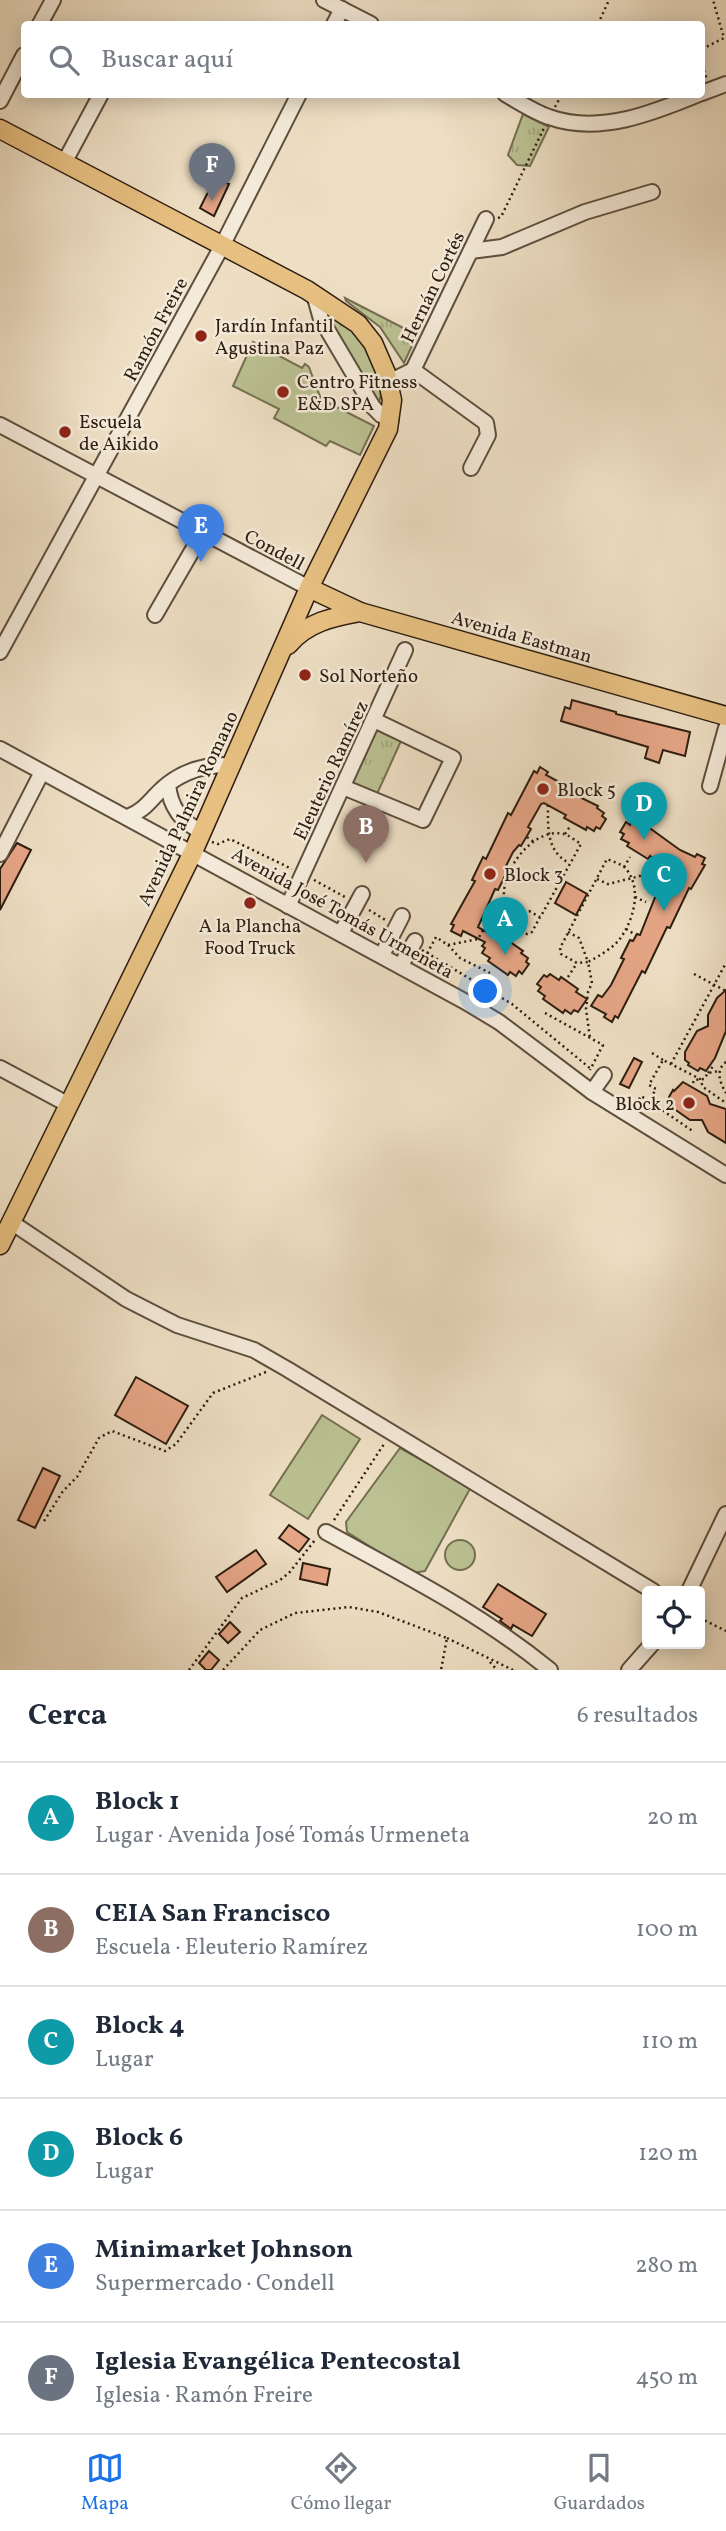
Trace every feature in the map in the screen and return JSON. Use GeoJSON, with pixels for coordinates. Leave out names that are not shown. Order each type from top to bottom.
{"type":"FeatureCollection","features":[{"type":"Feature","properties":{"kind":"main road","name":"Avenida Palmira Romano"},"geometry":{"type":"LineString","coordinates":[[0,129],[314,295],[358,324],[379,354],[392,400],[391,419],[384,438],[309,588],[193,852],[0,1245]]}},
{"type":"Feature","properties":{"kind":"main road","name":"Avenida Eastman"},"geometry":{"type":"LineString","coordinates":[[309,588],[360,612],[726,716]]}},
{"type":"Feature","properties":{"kind":"main road"},"geometry":{"type":"LineString","coordinates":[[278,659],[292,640],[311,626],[333,617],[360,612]]}},
{"type":"Feature","properties":{"kind":"street"},"geometry":{"type":"LineString","coordinates":[[42,21],[53,0]]}},
{"type":"Feature","properties":{"kind":"street"},"geometry":{"type":"LineString","coordinates":[[324,0],[365,21]]}},
{"type":"Feature","properties":{"kind":"street"},"geometry":{"type":"LineString","coordinates":[[336,21],[342,9]]}},
{"type":"Feature","properties":{"kind":"street"},"geometry":{"type":"LineString","coordinates":[[0,101],[21,61]]}},
{"type":"Feature","properties":{"kind":"street"},"geometry":{"type":"LineString","coordinates":[[705,92],[726,84]]}},
{"type":"Feature","properties":{"kind":"street"},"geometry":{"type":"LineString","coordinates":[[64,163],[99,98]]}},
{"type":"Feature","properties":{"kind":"street","name":"Ramón Freire"},"geometry":{"type":"LineString","coordinates":[[0,652],[222,246],[297,98]]}},
{"type":"Feature","properties":{"kind":"street"},"geometry":{"type":"LineString","coordinates":[[513,98],[549,117],[594,123],[622,120],[658,111],[690,98]]}},
{"type":"Feature","properties":{"kind":"street"},"geometry":{"type":"LineString","coordinates":[[471,251],[502,247],[585,212],[652,192]]}},
{"type":"Feature","properties":{"kind":"street","name":"Hernán Cortés"},"geometry":{"type":"LineString","coordinates":[[389,382],[413,370],[486,219]]}},
{"type":"Feature","properties":{"kind":"street"},"geometry":{"type":"LineString","coordinates":[[314,295],[321,319],[373,407],[381,415],[391,419]]}},
{"type":"Feature","properties":{"kind":"street"},"geometry":{"type":"LineString","coordinates":[[413,370],[486,424],[488,435],[471,468]]}},
{"type":"Feature","properties":{"kind":"street","name":"Condell"},"geometry":{"type":"LineString","coordinates":[[0,425],[309,588]]}},
{"type":"Feature","properties":{"kind":"street"},"geometry":{"type":"LineString","coordinates":[[155,615],[203,532]]}},
{"type":"Feature","properties":{"kind":"street","name":"Eleuterio Ramírez"},"geometry":{"type":"LineString","coordinates":[[288,906],[405,650]]}},
{"type":"Feature","properties":{"kind":"street"},"geometry":{"type":"LineString","coordinates":[[343,788],[423,820],[453,758],[374,720]]}},
{"type":"Feature","properties":{"kind":"street"},"geometry":{"type":"LineString","coordinates":[[710,786],[726,728]]}},
{"type":"Feature","properties":{"kind":"street","name":"Avenida José Tomás Urmeneta"},"geometry":{"type":"LineString","coordinates":[[0,749],[401,965],[499,1022],[587,1089],[628,1104],[726,1175]]}},
{"type":"Feature","properties":{"kind":"street"},"geometry":{"type":"LineString","coordinates":[[128,817],[143,809],[180,776],[200,768],[231,765]]}},
{"type":"Feature","properties":{"kind":"street"},"geometry":{"type":"LineString","coordinates":[[0,854],[43,772]]}},
{"type":"Feature","properties":{"kind":"street"},"geometry":{"type":"LineString","coordinates":[[168,784],[170,801],[178,815],[202,832]]}},
{"type":"Feature","properties":{"kind":"street"},"geometry":{"type":"LineString","coordinates":[[341,933],[362,894]]}},
{"type":"Feature","properties":{"kind":"street"},"geometry":{"type":"LineString","coordinates":[[382,955],[402,916]]}},
{"type":"Feature","properties":{"kind":"street"},"geometry":{"type":"LineString","coordinates":[[401,965],[414,943]]}},
{"type":"Feature","properties":{"kind":"street"},"geometry":{"type":"LineString","coordinates":[[0,1068],[69,1105]]}},
{"type":"Feature","properties":{"kind":"street"},"geometry":{"type":"LineString","coordinates":[[587,1089],[599,1074]]}},
{"type":"Feature","properties":{"kind":"street"},"geometry":{"type":"LineString","coordinates":[[11,1222],[126,1299],[177,1325],[254,1350],[645,1586]]}},
{"type":"Feature","properties":{"kind":"street"},"geometry":{"type":"LineString","coordinates":[[691,1586],[726,1514]]}},
{"type":"Feature","properties":{"kind":"street"},"geometry":{"type":"LineString","coordinates":[[326,1532],[456,1602],[550,1670]]}},
{"type":"Feature","properties":{"kind":"street"},"geometry":{"type":"LineString","coordinates":[[629,1670],[648,1649]]}},
{"type":"Feature","properties":{"kind":"path"},"geometry":{"type":"LineString","coordinates":[[599,21],[609,0]]}},
{"type":"Feature","properties":{"kind":"path"},"geometry":{"type":"LineString","coordinates":[[705,48],[724,38],[712,0]]}},
{"type":"Feature","properties":{"kind":"path","name":"Hernán Cortés"},"geometry":{"type":"LineString","coordinates":[[486,219],[501,217],[560,98]]}},
{"type":"Feature","properties":{"kind":"path"},"geometry":{"type":"LineString","coordinates":[[548,805],[548,835],[559,858],[570,863]]}},
{"type":"Feature","properties":{"kind":"path"},"geometry":{"type":"LineString","coordinates":[[565,834],[571,825]]}},
{"type":"Feature","properties":{"kind":"path"},"geometry":{"type":"LineString","coordinates":[[565,834],[581,844],[529,934],[510,926],[504,903],[504,883],[517,859],[534,842],[548,835],[565,834]]}},
{"type":"Feature","properties":{"kind":"path"},"geometry":{"type":"LineString","coordinates":[[527,837],[534,842]]}},
{"type":"Feature","properties":{"kind":"path"},"geometry":{"type":"LineString","coordinates":[[624,867],[630,857]]}},
{"type":"Feature","properties":{"kind":"path"},"geometry":{"type":"LineString","coordinates":[[607,859],[624,867],[632,878],[634,907],[626,929],[617,942],[588,962],[577,963],[559,952],[607,859]]}},
{"type":"Feature","properties":{"kind":"path"},"geometry":{"type":"LineString","coordinates":[[597,879],[608,884],[632,878],[661,863]]}},
{"type":"Feature","properties":{"kind":"path"},"geometry":{"type":"LineString","coordinates":[[635,897],[646,902]]}},
{"type":"Feature","properties":{"kind":"path"},"geometry":{"type":"LineString","coordinates":[[448,945],[478,939],[483,926],[529,911],[540,917]]}},
{"type":"Feature","properties":{"kind":"path"},"geometry":{"type":"LineString","coordinates":[[510,940],[517,929]]}},
{"type":"Feature","properties":{"kind":"path"},"geometry":{"type":"LineString","coordinates":[[626,929],[636,934]]}},
{"type":"Feature","properties":{"kind":"path"},"geometry":{"type":"LineString","coordinates":[[568,932],[579,938],[588,962],[592,983],[586,1009],[590,1038]]}},
{"type":"Feature","properties":{"kind":"path"},"geometry":{"type":"LineString","coordinates":[[416,974],[436,937],[460,958],[490,973]]}},
{"type":"Feature","properties":{"kind":"path"},"geometry":{"type":"LineString","coordinates":[[414,943],[512,1004],[599,1074]]}},
{"type":"Feature","properties":{"kind":"path"},"geometry":{"type":"LineString","coordinates":[[568,977],[577,963]]}},
{"type":"Feature","properties":{"kind":"path"},"geometry":{"type":"LineString","coordinates":[[671,1064],[726,963]]}},
{"type":"Feature","properties":{"kind":"path"},"geometry":{"type":"LineString","coordinates":[[694,974],[726,990]]}},
{"type":"Feature","properties":{"kind":"path"},"geometry":{"type":"LineString","coordinates":[[545,1013],[603,1045],[599,1074],[587,1089]]}},
{"type":"Feature","properties":{"kind":"path"},"geometry":{"type":"LineString","coordinates":[[652,1053],[700,1079],[703,1087],[726,1103]]}},
{"type":"Feature","properties":{"kind":"path"},"geometry":{"type":"LineString","coordinates":[[649,1101],[656,1089],[649,1085],[663,1060]]}},
{"type":"Feature","properties":{"kind":"path"},"geometry":{"type":"LineString","coordinates":[[726,1062],[720,1071],[721,1083],[726,1093]]}},
{"type":"Feature","properties":{"kind":"path"},"geometry":{"type":"LineString","coordinates":[[692,1083],[704,1079],[713,1065]]}},
{"type":"Feature","properties":{"kind":"path"},"geometry":{"type":"LineString","coordinates":[[708,1073],[720,1071]]}},
{"type":"Feature","properties":{"kind":"path"},"geometry":{"type":"LineString","coordinates":[[628,1104],[641,1096],[694,1132]]}},
{"type":"Feature","properties":{"kind":"path"},"geometry":{"type":"LineString","coordinates":[[628,1104],[643,1111]]}},
{"type":"Feature","properties":{"kind":"path"},"geometry":{"type":"LineString","coordinates":[[44,1521],[63,1491],[77,1477],[99,1438],[113,1431],[165,1451],[176,1444],[213,1393],[261,1373],[287,1369]]}},
{"type":"Feature","properties":{"kind":"path"},"geometry":{"type":"LineString","coordinates":[[189,1670],[242,1598],[289,1573],[307,1548],[326,1532],[392,1432]]}},
{"type":"Feature","properties":{"kind":"path"},"geometry":{"type":"LineString","coordinates":[[223,1670],[260,1630],[295,1613],[349,1607],[378,1612],[447,1638],[513,1670]]}},
{"type":"Feature","properties":{"kind":"path"},"geometry":{"type":"LineString","coordinates":[[705,1620],[726,1631]]}},
{"type":"Feature","properties":{"kind":"path"},"geometry":{"type":"LineString","coordinates":[[441,1670],[447,1638]]}},
{"type":"Feature","properties":{"kind":"path"},"geometry":{"type":"LineString","coordinates":[[487,1658],[497,1670]]}},
{"type":"Feature","properties":{"kind":"green space"},"geometry":{"type":"Polygon","coordinates":[[[523,114],[549,127],[530,166],[517,165],[508,155],[523,114]]]}},
{"type":"Feature","properties":{"kind":"green space"},"geometry":{"type":"Polygon","coordinates":[[[345,298],[417,335],[404,363],[380,327],[345,298]]]}},
{"type":"Feature","properties":{"kind":"green space"},"geometry":{"type":"Polygon","coordinates":[[[324,309],[355,331],[368,347],[380,376],[378,406],[324,309]]]}},
{"type":"Feature","properties":{"kind":"green space","name":"Centro Fitness E&D SPA"},"geometry":{"type":"Polygon","coordinates":[[[253,342],[302,368],[305,364],[309,367],[321,399],[374,426],[360,455],[330,441],[326,446],[274,418],[279,409],[233,386],[253,342]]]}},
{"type":"Feature","properties":{"kind":"green space"},"geometry":{"type":"Polygon","coordinates":[[[374,729],[401,741],[377,794],[350,781],[374,729]]]}},
{"type":"Feature","properties":{"kind":"green space"},"geometry":{"type":"Polygon","coordinates":[[[322,1415],[360,1439],[308,1519],[270,1495],[322,1415]]]}},
{"type":"Feature","properties":{"kind":"green space"},"geometry":{"type":"Polygon","coordinates":[[[400,1448],[471,1487],[425,1571],[412,1573],[347,1532],[346,1522],[400,1448]]]}},
{"type":"Feature","properties":{"kind":"green space"},"geometry":{"type":"Polygon","coordinates":[[[460,1540],[466,1541],[474,1549],[474,1561],[466,1569],[460,1570],[454,1569],[446,1561],[445,1555],[446,1549],[454,1541],[460,1540]]]}},
{"type":"Feature","properties":{"kind":"building"},"geometry":{"type":"Polygon","coordinates":[[[215,178],[229,184],[214,216],[200,208],[215,178]]]}},
{"type":"Feature","properties":{"kind":"building"},"geometry":{"type":"Polygon","coordinates":[[[572,700],[690,732],[685,756],[663,750],[659,763],[645,758],[648,747],[561,721],[565,707],[570,709],[572,700]]]}},
{"type":"Feature","properties":{"kind":"building"},"geometry":{"type":"Polygon","coordinates":[[[540,767],[548,772],[546,775],[561,783],[559,787],[598,806],[606,819],[600,829],[596,827],[594,831],[587,827],[586,830],[564,818],[566,815],[544,803],[541,804],[528,827],[531,829],[521,846],[513,852],[504,870],[507,872],[498,890],[495,889],[478,927],[504,942],[506,939],[528,958],[526,962],[529,964],[522,974],[519,971],[516,976],[510,972],[508,975],[488,961],[490,958],[482,953],[485,942],[463,931],[461,936],[451,931],[454,925],[451,924],[475,881],[472,880],[483,857],[486,859],[508,813],[511,815],[534,771],[537,773],[540,767]]]}},
{"type":"Feature","properties":{"kind":"building"},"geometry":{"type":"Polygon","coordinates":[[[632,821],[642,827],[644,824],[680,850],[705,858],[702,864],[705,865],[691,889],[689,888],[670,928],[667,927],[645,973],[642,971],[618,1018],[615,1016],[612,1022],[604,1017],[606,1014],[591,1006],[598,995],[602,997],[611,985],[630,940],[633,941],[637,934],[640,935],[656,895],[659,897],[677,866],[659,855],[656,860],[650,856],[648,859],[627,846],[629,843],[621,839],[624,834],[620,832],[626,822],[630,825],[632,821]]]}},
{"type":"Feature","properties":{"kind":"building"},"geometry":{"type":"Polygon","coordinates":[[[17,843],[31,850],[0,910],[0,869],[17,843]]]}},
{"type":"Feature","properties":{"kind":"building"},"geometry":{"type":"Polygon","coordinates":[[[566,882],[587,894],[576,915],[555,903],[566,882]]]}},
{"type":"Feature","properties":{"kind":"building"},"geometry":{"type":"Polygon","coordinates":[[[550,974],[559,980],[561,977],[587,999],[578,1012],[574,1010],[571,1014],[565,1010],[563,1013],[543,999],[545,996],[538,991],[541,987],[537,984],[544,975],[547,977],[550,974]]]}},
{"type":"Feature","properties":{"kind":"building"},"geometry":{"type":"Polygon","coordinates":[[[726,990],[726,1031],[715,1058],[706,1071],[700,1068],[698,1071],[688,1065],[685,1052],[697,1031],[708,1026],[708,1015],[717,998],[726,990]]]}},
{"type":"Feature","properties":{"kind":"building"},"geometry":{"type":"Polygon","coordinates":[[[634,1058],[642,1062],[629,1088],[620,1084],[634,1058]]]}},
{"type":"Feature","properties":{"kind":"building"},"geometry":{"type":"Polygon","coordinates":[[[683,1082],[707,1096],[710,1104],[726,1109],[726,1143],[708,1132],[702,1120],[690,1120],[670,1106],[669,1097],[683,1082]]]}},
{"type":"Feature","properties":{"kind":"building"},"geometry":{"type":"Polygon","coordinates":[[[136,1377],[188,1406],[166,1444],[115,1415],[136,1377]]]}},
{"type":"Feature","properties":{"kind":"building"},"geometry":{"type":"Polygon","coordinates":[[[43,1468],[60,1476],[35,1528],[18,1520],[43,1468]]]}},
{"type":"Feature","properties":{"kind":"building"},"geometry":{"type":"Polygon","coordinates":[[[289,1525],[309,1539],[299,1552],[279,1538],[289,1525]]]}},
{"type":"Feature","properties":{"kind":"building"},"geometry":{"type":"Polygon","coordinates":[[[256,1550],[266,1564],[227,1592],[216,1577],[256,1550]]]}},
{"type":"Feature","properties":{"kind":"building"},"geometry":{"type":"Polygon","coordinates":[[[303,1563],[330,1569],[327,1585],[300,1579],[303,1563]]]}},
{"type":"Feature","properties":{"kind":"building"},"geometry":{"type":"Polygon","coordinates":[[[498,1584],[546,1614],[532,1636],[513,1625],[511,1629],[500,1621],[502,1619],[483,1607],[498,1584]]]}},
{"type":"Feature","properties":{"kind":"building"},"geometry":{"type":"Polygon","coordinates":[[[230,1622],[240,1632],[228,1643],[219,1634],[230,1622]]]}},
{"type":"Feature","properties":{"kind":"building"},"geometry":{"type":"Polygon","coordinates":[[[209,1651],[219,1660],[211,1670],[206,1670],[199,1663],[209,1651]]]}},
{"type":"Feature","properties":{"kind":"place","name":"Iglesia Evangélica Pentecostal"},"geometry":{"type":"Point","coordinates":[212,201]}},
{"type":"Feature","properties":{"kind":"place","name":"Jardín Infantil Agustina Paz"},"geometry":{"type":"Point","coordinates":[201,336]}},
{"type":"Feature","properties":{"kind":"place","name":"Centro Fitness E&D SPA"},"geometry":{"type":"Point","coordinates":[283,392]}},
{"type":"Feature","properties":{"kind":"place","name":"Escuela de Aikido"},"geometry":{"type":"Point","coordinates":[65,432]}},
{"type":"Feature","properties":{"kind":"place","name":"Minimarket Johnson"},"geometry":{"type":"Point","coordinates":[201,562]}},
{"type":"Feature","properties":{"kind":"place","name":"Sol Norteño"},"geometry":{"type":"Point","coordinates":[305,675]}},
{"type":"Feature","properties":{"kind":"place","name":"Block 5"},"geometry":{"type":"Point","coordinates":[543,789]}},
{"type":"Feature","properties":{"kind":"place","name":"Block 6"},"geometry":{"type":"Point","coordinates":[644,840]}},
{"type":"Feature","properties":{"kind":"place","name":"CEIA San Francisco"},"geometry":{"type":"Point","coordinates":[366,863]}},
{"type":"Feature","properties":{"kind":"place","name":"Block 3"},"geometry":{"type":"Point","coordinates":[490,874]}},
{"type":"Feature","properties":{"kind":"place","name":"A la Plancha Food Truck"},"geometry":{"type":"Point","coordinates":[250,903]}},
{"type":"Feature","properties":{"kind":"place","name":"Block 4"},"geometry":{"type":"Point","coordinates":[664,911]}},
{"type":"Feature","properties":{"kind":"place","name":"Block 1"},"geometry":{"type":"Point","coordinates":[505,955]}},
{"type":"Feature","properties":{"kind":"place","name":"Block 2"},"geometry":{"type":"Point","coordinates":[689,1103]}}]}
